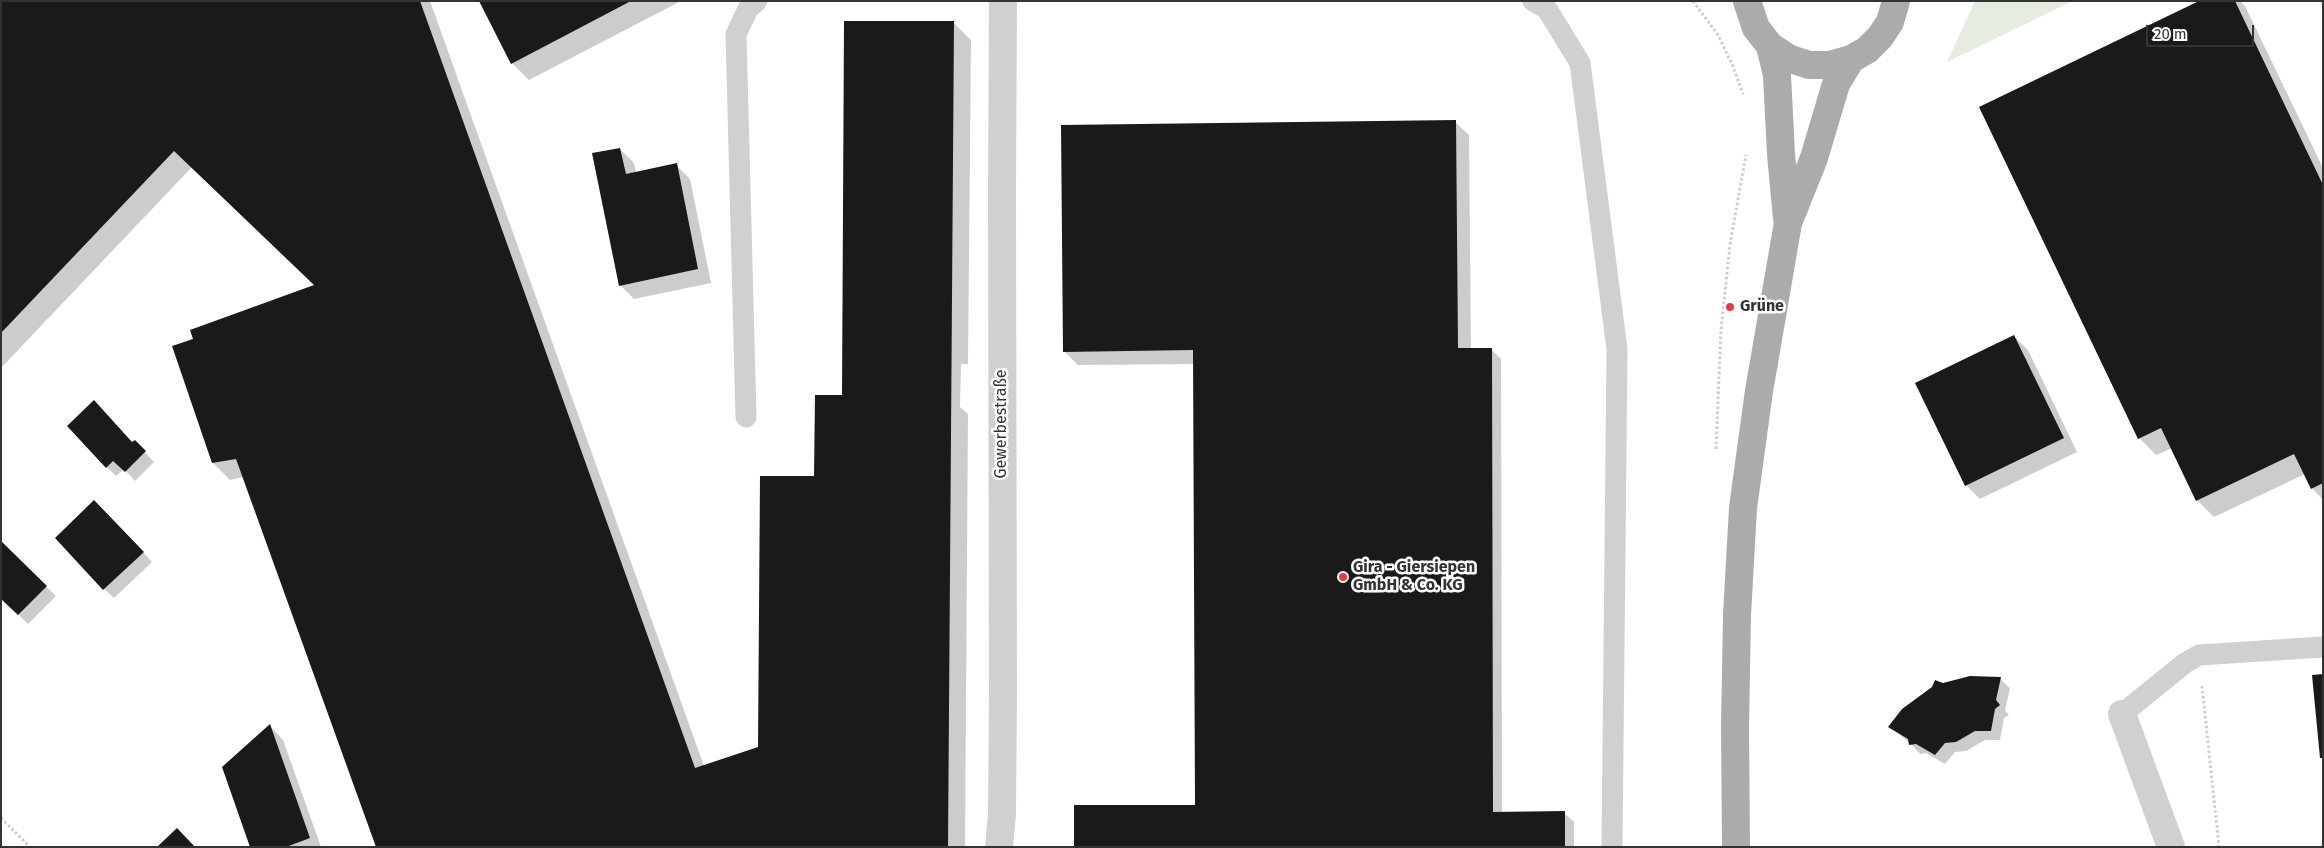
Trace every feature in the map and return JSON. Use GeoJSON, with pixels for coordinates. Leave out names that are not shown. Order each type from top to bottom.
{"type":"FeatureCollection","features":[{"type":"Feature","properties":{"kind":"main road"},"geometry":{"type":"LineString","coordinates":[[1746,3],[1756,28],[1770,46],[1788,58],[1809,65],[1830,65],[1852,60],[1880,38],[1890,22],[1896,1]]}},
{"type":"Feature","properties":{"kind":"main road"},"geometry":{"type":"LineString","coordinates":[[1770,46],[1777,75],[1781,154],[1788,224]]}},
{"type":"Feature","properties":{"kind":"main road"},"geometry":{"type":"LineString","coordinates":[[1736,847],[1735,708],[1743,508],[1759,391],[1788,224],[1814,158],[1836,84],[1852,60]]}},
{"type":"Feature","properties":{"kind":"street","name":"Gewerbestraße"},"geometry":{"type":"LineString","coordinates":[[999,847],[1002,814],[1003,692],[1003,1]]}},
{"type":"Feature","properties":{"kind":"street"},"geometry":{"type":"LineString","coordinates":[[2122,714],[2172,847]]}},
{"type":"Feature","properties":{"kind":"lane"},"geometry":{"type":"LineString","coordinates":[[746,417],[736,34],[748,9],[758,1]]}},
{"type":"Feature","properties":{"kind":"lane"},"geometry":{"type":"LineString","coordinates":[[1533,1],[1547,9],[1580,63],[1617,349],[1612,847]]}},
{"type":"Feature","properties":{"kind":"lane"},"geometry":{"type":"LineString","coordinates":[[2122,714],[2185,663],[2199,655],[2323,647]]}},
{"type":"Feature","properties":{"kind":"path"},"geometry":{"type":"LineString","coordinates":[[1693,1],[1718,35],[1744,95]]}},
{"type":"Feature","properties":{"kind":"path"},"geometry":{"type":"LineString","coordinates":[[1715,458],[1721,330],[1730,244],[1746,150]]}},
{"type":"Feature","properties":{"kind":"path"},"geometry":{"type":"LineString","coordinates":[[2199,655],[2219,847]]}},
{"type":"Feature","properties":{"kind":"path"},"geometry":{"type":"LineString","coordinates":[[1,818],[30,847]]}},
{"type":"Feature","properties":{"kind":"shaded area"},"geometry":{"type":"Polygon","coordinates":[[[1975,1],[2073,1],[1947,62],[1975,1]]]}},
{"type":"Feature","properties":{"kind":"building"},"geometry":{"type":"Polygon","coordinates":[[[1,1],[420,1],[695,768],[758,747],[760,476],[814,476],[815,395],[842,395],[844,21],[954,21],[948,847],[376,847],[236,459],[212,463],[172,346],[193,339],[190,330],[314,285],[174,151],[1,333],[1,1]]]}},
{"type":"Feature","properties":{"kind":"building"},"geometry":{"type":"Polygon","coordinates":[[[479,1],[631,1],[511,64],[479,1]]]}},
{"type":"Feature","properties":{"kind":"building"},"geometry":{"type":"Polygon","coordinates":[[[2199,1],[2235,1],[2323,185],[2323,483],[2311,489],[2294,454],[2196,501],[2161,428],[2138,439],[1979,107],[2199,1]]]}},
{"type":"Feature","properties":{"kind":"building","name":"Gira - Giersiepen GmbH & Co. KG"},"geometry":{"type":"Polygon","coordinates":[[[1456,120],[1458,348],[1492,348],[1493,812],[1565,811],[1565,847],[1074,847],[1074,805],[1195,805],[1193,350],[1063,352],[1061,125],[1456,120]]]}},
{"type":"Feature","properties":{"kind":"building"},"geometry":{"type":"Polygon","coordinates":[[[620,148],[626,174],[677,163],[698,269],[619,286],[592,153],[620,148]]]}},
{"type":"Feature","properties":{"kind":"building"},"geometry":{"type":"Polygon","coordinates":[[[2014,335],[2064,438],[1965,486],[1915,383],[2014,335]]]}},
{"type":"Feature","properties":{"kind":"building"},"geometry":{"type":"Polygon","coordinates":[[[94,400],[132,442],[135,440],[146,451],[125,472],[113,461],[106,468],[67,426],[94,400]]]}},
{"type":"Feature","properties":{"kind":"building"},"geometry":{"type":"Polygon","coordinates":[[[94,500],[144,552],[103,590],[55,538],[94,500]]]}},
{"type":"Feature","properties":{"kind":"building"},"geometry":{"type":"Polygon","coordinates":[[[1,541],[47,586],[18,615],[1,599],[1,541]]]}},
{"type":"Feature","properties":{"kind":"building"},"geometry":{"type":"Polygon","coordinates":[[[2323,674],[2323,758],[2320,758],[2312,675],[2323,674]]]}},
{"type":"Feature","properties":{"kind":"building"},"geometry":{"type":"Polygon","coordinates":[[[1970,676],[2001,677],[1996,700],[2000,705],[1995,709],[1991,731],[1975,731],[1956,742],[1945,743],[1935,755],[1916,744],[1909,745],[1908,739],[1888,727],[1902,709],[1932,687],[1935,680],[1943,683],[1970,676]]]}},
{"type":"Feature","properties":{"kind":"building"},"geometry":{"type":"Polygon","coordinates":[[[270,724],[310,838],[286,847],[250,847],[222,767],[270,724]]]}},
{"type":"Feature","properties":{"kind":"building"},"geometry":{"type":"Polygon","coordinates":[[[177,828],[195,847],[157,847],[177,828]]]}},
{"type":"Feature","properties":{"kind":"place","name":"Grüne"},"geometry":{"type":"Point","coordinates":[1730,307]}},
{"type":"Feature","properties":{"kind":"place","name":"Gira - Giersiepen GmbH & Co. KG"},"geometry":{"type":"Point","coordinates":[1343,577]}}]}
